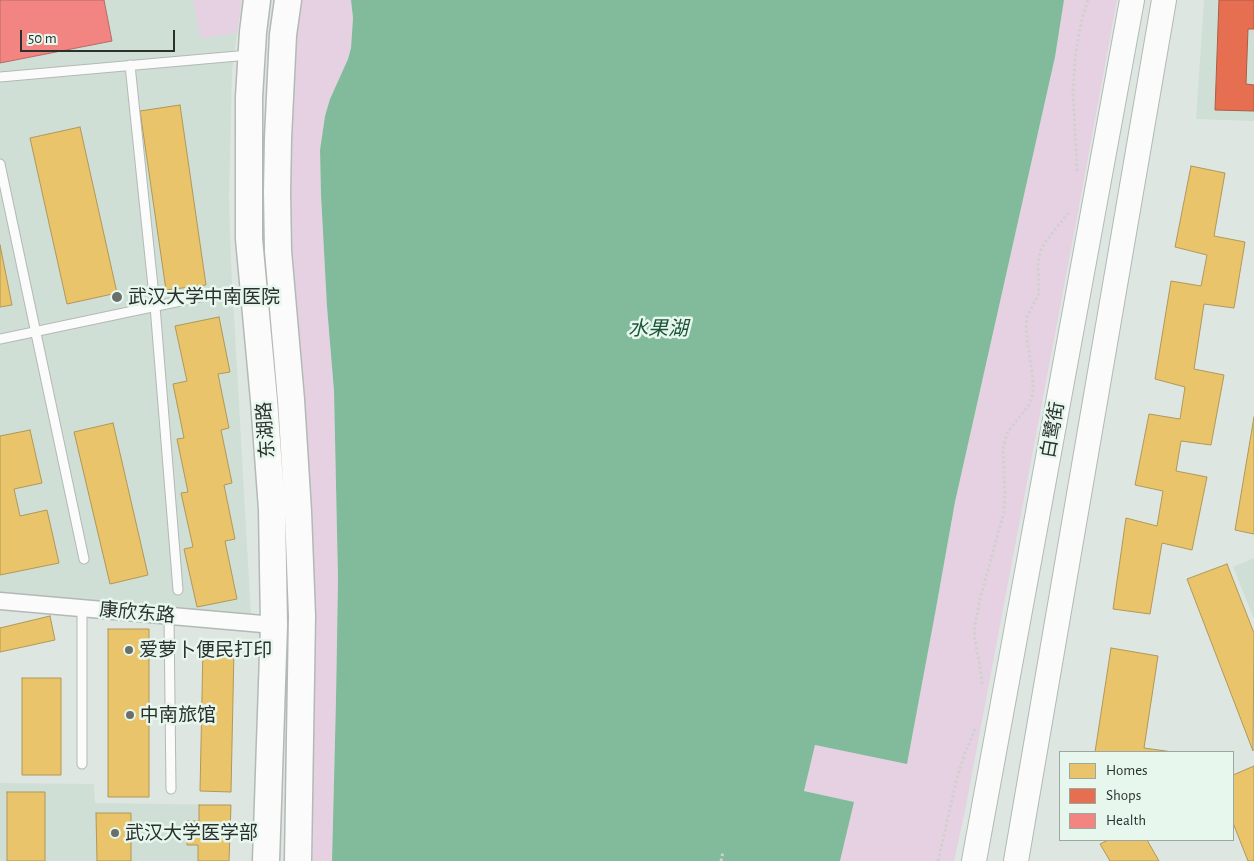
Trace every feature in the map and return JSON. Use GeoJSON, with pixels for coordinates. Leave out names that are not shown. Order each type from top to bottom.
{"type":"FeatureCollection","features":[{"type":"Feature","properties":{"kind":"main road","name":"东湖路"},"geometry":{"type":"LineString","coordinates":[[257,0],[249,97],[249,239],[272,510],[274,625],[266,861]]}},
{"type":"Feature","properties":{"kind":"main road","name":"东湖路"},"geometry":{"type":"LineString","coordinates":[[288,0],[283,35],[277,192],[278,251],[291,400],[302,616],[298,861]]}},
{"type":"Feature","properties":{"kind":"main road","name":"白鹭街"},"geometry":{"type":"LineString","coordinates":[[974,861],[1132,0]]}},
{"type":"Feature","properties":{"kind":"main road","name":"白鹭街"},"geometry":{"type":"LineString","coordinates":[[1016,861],[1164,0]]}},
{"type":"Feature","properties":{"kind":"street","name":"康欣东路"},"geometry":{"type":"LineString","coordinates":[[0,601],[274,625]]}},
{"type":"Feature","properties":{"kind":"lane"},"geometry":{"type":"LineString","coordinates":[[0,77],[252,54]]}},
{"type":"Feature","properties":{"kind":"lane"},"geometry":{"type":"LineString","coordinates":[[130,65],[155,306],[178,590]]}},
{"type":"Feature","properties":{"kind":"lane"},"geometry":{"type":"LineString","coordinates":[[0,164],[84,559]]}},
{"type":"Feature","properties":{"kind":"lane"},"geometry":{"type":"LineString","coordinates":[[0,339],[208,295]]}},
{"type":"Feature","properties":{"kind":"lane"},"geometry":{"type":"LineString","coordinates":[[82,608],[82,764]]}},
{"type":"Feature","properties":{"kind":"lane"},"geometry":{"type":"LineString","coordinates":[[169,616],[171,790]]}},
{"type":"Feature","properties":{"kind":"path"},"geometry":{"type":"LineString","coordinates":[[1076,172],[1073,91],[1075,61],[1079,33],[1088,0]]}},
{"type":"Feature","properties":{"kind":"path"},"geometry":{"type":"LineString","coordinates":[[983,690],[974,630],[980,599],[1004,512],[1004,441],[1007,433],[1029,405],[1032,394],[1026,324],[1027,317],[1039,293],[1038,264],[1040,252],[1046,241],[1071,210]]}},
{"type":"Feature","properties":{"kind":"path"},"geometry":{"type":"LineString","coordinates":[[938,861],[957,778],[964,755],[978,722]]}},
{"type":"Feature","properties":{"kind":"path"},"geometry":{"type":"LineString","coordinates":[[721,861],[723,852]]}},
{"type":"Feature","properties":{"kind":"shaded area","name":"武汉大学中南医院"},"geometry":{"type":"Polygon","coordinates":[[[0,0],[242,0],[232,70],[229,199],[251,615],[0,594],[0,0]]]}},
{"type":"Feature","properties":{"kind":"shaded area"},"geometry":{"type":"Polygon","coordinates":[[[193,0],[242,0],[237,33],[201,38],[193,0]]]}},
{"type":"Feature","properties":{"kind":"shaded area"},"geometry":{"type":"Polygon","coordinates":[[[298,0],[351,0],[353,18],[351,48],[330,99],[325,116],[320,150],[327,307],[334,391],[338,579],[332,861],[313,861],[312,585],[287,194],[298,0]]]}},
{"type":"Feature","properties":{"kind":"shaded area"},"geometry":{"type":"Polygon","coordinates":[[[1064,0],[1117,0],[965,811],[954,861],[840,861],[853,802],[804,791],[815,745],[907,763],[955,502],[1055,57],[1064,0]]]}},
{"type":"Feature","properties":{"kind":"shaded area"},"geometry":{"type":"Polygon","coordinates":[[[1204,0],[1254,0],[1254,121],[1196,119],[1204,0]]]}},
{"type":"Feature","properties":{"kind":"shaded area"},"geometry":{"type":"Polygon","coordinates":[[[1254,558],[1254,619],[1233,567],[1254,558]]]}},
{"type":"Feature","properties":{"kind":"shaded area","name":"武汉大学医学部"},"geometry":{"type":"Polygon","coordinates":[[[0,783],[94,784],[95,803],[231,805],[229,861],[0,861],[0,783]]]}},
{"type":"Feature","properties":{"kind":"water","name":"水果湖"},"geometry":{"type":"Polygon","coordinates":[[[351,0],[1064,0],[1055,57],[955,502],[907,764],[815,745],[804,791],[854,802],[840,861],[332,861],[338,579],[334,391],[327,307],[320,150],[325,116],[330,99],[351,48],[353,18],[351,0]]]}},
{"type":"Feature","properties":{"kind":"building: Homes"},"geometry":{"type":"Polygon","coordinates":[[[180,105],[206,285],[166,290],[140,111],[180,105]]]}},
{"type":"Feature","properties":{"kind":"building: Homes"},"geometry":{"type":"Polygon","coordinates":[[[80,127],[117,293],[67,304],[30,138],[80,127]]]}},
{"type":"Feature","properties":{"kind":"building: Homes"},"geometry":{"type":"Polygon","coordinates":[[[1191,166],[1225,173],[1214,236],[1245,242],[1234,308],[1204,304],[1194,369],[1224,375],[1211,445],[1181,441],[1176,471],[1207,477],[1192,550],[1162,543],[1150,614],[1113,609],[1126,518],[1157,526],[1163,491],[1135,485],[1149,414],[1180,419],[1185,387],[1155,379],[1171,281],[1201,286],[1207,255],[1175,247],[1191,166]]]}},
{"type":"Feature","properties":{"kind":"building: Homes"},"geometry":{"type":"Polygon","coordinates":[[[0,245],[12,305],[0,307],[0,245]]]}},
{"type":"Feature","properties":{"kind":"building: Homes"},"geometry":{"type":"Polygon","coordinates":[[[219,317],[230,372],[218,374],[229,428],[221,430],[232,483],[224,485],[235,539],[225,541],[237,599],[197,607],[184,549],[193,547],[181,493],[188,492],[177,439],[184,438],[173,384],[187,381],[175,326],[219,317]]]}},
{"type":"Feature","properties":{"kind":"building: Homes"},"geometry":{"type":"Polygon","coordinates":[[[1254,417],[1254,534],[1235,530],[1254,417]]]}},
{"type":"Feature","properties":{"kind":"building: Homes"},"geometry":{"type":"Polygon","coordinates":[[[113,423],[148,575],[110,584],[74,432],[113,423]]]}},
{"type":"Feature","properties":{"kind":"building: Homes"},"geometry":{"type":"Polygon","coordinates":[[[30,430],[42,483],[14,489],[20,516],[47,510],[59,563],[0,575],[0,436],[30,430]]]}},
{"type":"Feature","properties":{"kind":"building: Homes"},"geometry":{"type":"Polygon","coordinates":[[[1227,564],[1254,633],[1253,751],[1187,579],[1227,564]]]}},
{"type":"Feature","properties":{"kind":"building: Homes"},"geometry":{"type":"Polygon","coordinates":[[[50,616],[55,640],[0,652],[0,628],[50,616]]]}},
{"type":"Feature","properties":{"kind":"building: Homes"},"geometry":{"type":"Polygon","coordinates":[[[108,629],[149,629],[149,797],[108,797],[108,629]]]}},
{"type":"Feature","properties":{"kind":"building: Homes"},"geometry":{"type":"Polygon","coordinates":[[[203,648],[234,649],[231,792],[200,791],[203,648]]]}},
{"type":"Feature","properties":{"kind":"building: Homes"},"geometry":{"type":"Polygon","coordinates":[[[1111,648],[1158,656],[1144,748],[1166,751],[1095,751],[1111,648]]]}},
{"type":"Feature","properties":{"kind":"building: Homes"},"geometry":{"type":"Polygon","coordinates":[[[22,678],[61,678],[61,775],[22,775],[22,678]]]}},
{"type":"Feature","properties":{"kind":"building: Homes"},"geometry":{"type":"Polygon","coordinates":[[[1254,766],[1254,861],[1248,861],[1234,826],[1234,775],[1254,766]]]}},
{"type":"Feature","properties":{"kind":"building: Homes"},"geometry":{"type":"Polygon","coordinates":[[[7,792],[45,792],[45,861],[7,861],[7,792]]]}},
{"type":"Feature","properties":{"kind":"building: Homes"},"geometry":{"type":"Polygon","coordinates":[[[199,805],[231,805],[229,861],[198,861],[198,845],[187,845],[187,821],[199,821],[199,805]]]}},
{"type":"Feature","properties":{"kind":"building: Homes"},"geometry":{"type":"Polygon","coordinates":[[[96,813],[131,813],[131,861],[97,861],[96,813]]]}},
{"type":"Feature","properties":{"kind":"building: Homes"},"geometry":{"type":"Polygon","coordinates":[[[1106,841],[1148,841],[1159,861],[1110,861],[1100,844],[1106,841]]]}},
{"type":"Feature","properties":{"kind":"building: Shops"},"geometry":{"type":"Polygon","coordinates":[[[1219,0],[1254,0],[1254,29],[1248,29],[1246,84],[1254,85],[1254,111],[1215,110],[1219,0]]]}},
{"type":"Feature","properties":{"kind":"building: Health"},"geometry":{"type":"Polygon","coordinates":[[[0,0],[104,0],[112,41],[0,63],[0,0]]]}},
{"type":"Feature","properties":{"kind":"place","name":"武汉大学中南医院"},"geometry":{"type":"Point","coordinates":[117,297]}},
{"type":"Feature","properties":{"kind":"place","name":"爱萝卜便民打印"},"geometry":{"type":"Point","coordinates":[129,650]}},
{"type":"Feature","properties":{"kind":"place","name":"中南旅馆"},"geometry":{"type":"Point","coordinates":[130,715]}},
{"type":"Feature","properties":{"kind":"place","name":"武汉大学医学部"},"geometry":{"type":"Point","coordinates":[115,833]}}]}
